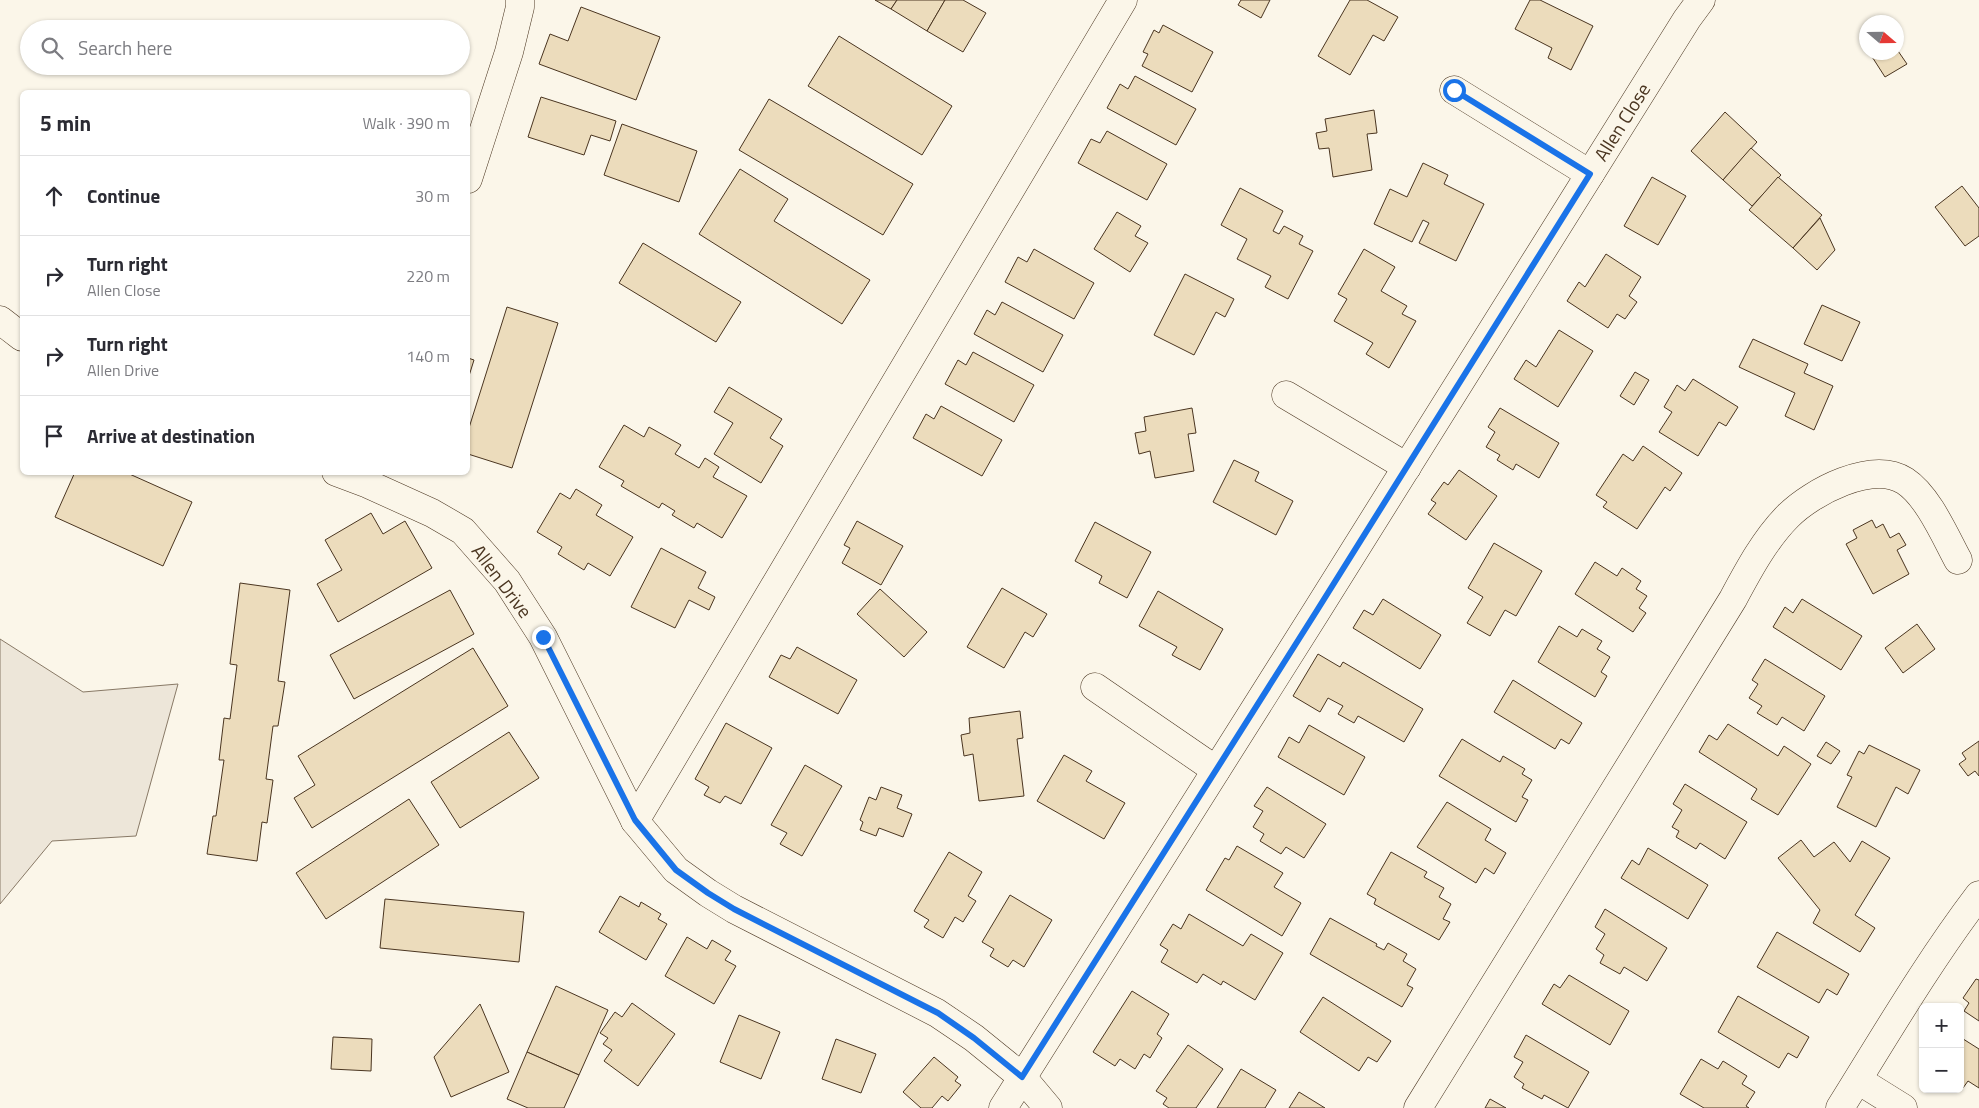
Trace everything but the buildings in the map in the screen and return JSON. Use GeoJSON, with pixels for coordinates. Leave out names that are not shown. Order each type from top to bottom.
{"type":"FeatureCollection","features":[{"type":"Feature","properties":{"kind":"street"},"geometry":{"type":"LineString","coordinates":[[470,173],[509,52],[520,0]]}},
{"type":"Feature","properties":{"kind":"street"},"geometry":{"type":"LineString","coordinates":[[635,820],[1123,0]]}},
{"type":"Feature","properties":{"kind":"street","name":"Allen Close"},"geometry":{"type":"LineString","coordinates":[[1003,1108],[1700,0]]}},
{"type":"Feature","properties":{"kind":"street"},"geometry":{"type":"LineString","coordinates":[[1454,90],[1590,174]]}},
{"type":"Feature","properties":{"kind":"street"},"geometry":{"type":"LineString","coordinates":[[0,320],[20,335]]}},
{"type":"Feature","properties":{"kind":"street"},"geometry":{"type":"LineString","coordinates":[[1286,395],[1407,467]]}},
{"type":"Feature","properties":{"kind":"street"},"geometry":{"type":"LineString","coordinates":[[1418,1108],[1749,569],[1788,516],[1822,492],[1851,478],[1885,474],[1904,480],[1914,489],[1931,512],[1958,560]]}},
{"type":"Feature","properties":{"kind":"street","name":"Allen Drive"},"geometry":{"type":"LineString","coordinates":[[353,475],[370,478],[463,531],[507,581],[543,637],[635,820],[676,870],[708,893],[743,913],[938,1013],[974,1038],[1022,1077],[1048,1108]]}},
{"type":"Feature","properties":{"kind":"street"},"geometry":{"type":"LineString","coordinates":[[1095,687],[1216,770]]}},
{"type":"Feature","properties":{"kind":"street"},"geometry":{"type":"LineString","coordinates":[[1840,1108],[1943,944],[1979,895]]}},
{"type":"Feature","properties":{"kind":"street"},"geometry":{"type":"LineString","coordinates":[[1858,1080],[1903,1108]]}},
{"type":"Feature","properties":{"kind":"shaded area"},"geometry":{"type":"Polygon","coordinates":[[[0,639],[83,692],[178,684],[136,836],[52,841],[0,904],[0,639]]]}},
{"type":"Feature","properties":{"kind":"route"},"geometry":{"type":"LineString","coordinates":[[543,637],[583,720],[635,820],[676,870],[734,909],[938,1013],[974,1038],[1022,1077],[1590,174],[1454,90]]}}]}
